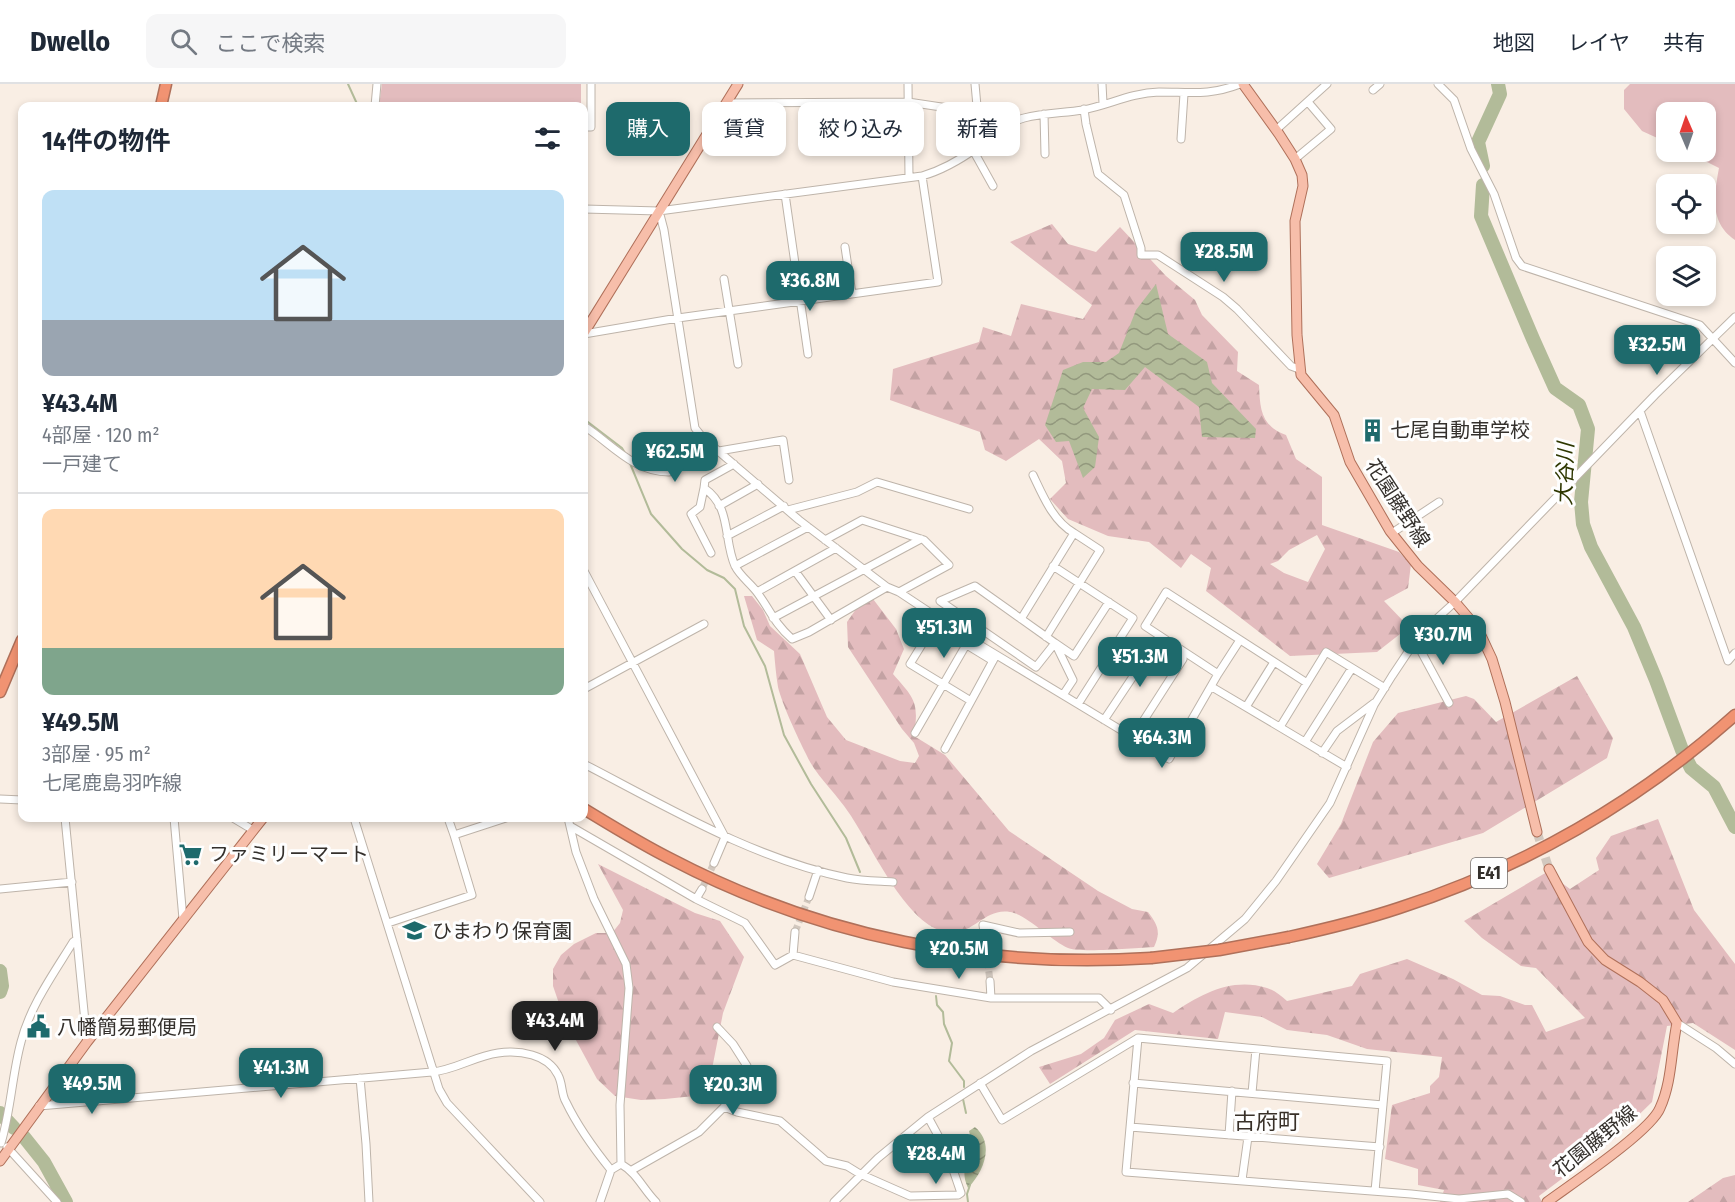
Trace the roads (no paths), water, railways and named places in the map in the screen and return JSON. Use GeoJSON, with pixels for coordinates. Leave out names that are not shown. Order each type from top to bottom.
{"type":"FeatureCollection","features":[{"type":"Feature","properties":{"kind":"highway"},"geometry":{"type":"LineString","coordinates":[[162,102],[166,84]]}},
{"type":"Feature","properties":{"kind":"highway"},"geometry":{"type":"LineString","coordinates":[[0,692],[18,649]]}},
{"type":"Feature","properties":{"kind":"highway","name":"E41"},"geometry":{"type":"LineString","coordinates":[[588,812],[670,859],[712,879],[794,913],[865,934],[913,945],[993,957],[1077,961],[1151,958],[1219,950],[1344,924],[1400,908],[1506,866],[1596,818],[1671,769],[1735,715]]}},
{"type":"Feature","properties":{"kind":"main road"},"geometry":{"type":"LineString","coordinates":[[727,102],[738,84]]}},
{"type":"Feature","properties":{"kind":"main road"},"geometry":{"type":"LineString","coordinates":[[1242,84],[1276,130],[1295,159],[1302,175],[1303,186],[1295,220],[1299,369]]}},
{"type":"Feature","properties":{"kind":"main road"},"geometry":{"type":"LineString","coordinates":[[588,326],[702,142]]}},
{"type":"Feature","properties":{"kind":"main road","name":"花園藤野線"},"geometry":{"type":"LineString","coordinates":[[1299,369],[1305,381],[1334,415],[1350,462],[1392,533],[1418,566],[1455,602],[1478,629],[1492,659],[1505,702],[1538,832]]}},
{"type":"Feature","properties":{"kind":"main road"},"geometry":{"type":"LineString","coordinates":[[0,1161],[3,1145],[39,1106],[260,822]]}},
{"type":"Feature","properties":{"kind":"main road"},"geometry":{"type":"LineString","coordinates":[[1549,869],[1588,942],[1605,960],[1663,1000],[1677,1023]]}},
{"type":"Feature","properties":{"kind":"main road","name":"花園藤野線"},"geometry":{"type":"LineString","coordinates":[[1547,1202],[1637,1134],[1660,1110],[1668,1081],[1677,1023]]}},
{"type":"Feature","properties":{"kind":"street"},"geometry":{"type":"LineString","coordinates":[[375,102],[377,84]]}},
{"type":"Feature","properties":{"kind":"street"},"geometry":{"type":"LineString","coordinates":[[588,127],[591,127],[591,84]]}},
{"type":"Feature","properties":{"kind":"street"},"geometry":{"type":"LineString","coordinates":[[908,84],[908,102]]}},
{"type":"Feature","properties":{"kind":"street"},"geometry":{"type":"LineString","coordinates":[[975,84],[977,102]]}},
{"type":"Feature","properties":{"kind":"street"},"geometry":{"type":"LineString","coordinates":[[1102,84],[1103,103]]}},
{"type":"Feature","properties":{"kind":"street"},"geometry":{"type":"LineString","coordinates":[[1020,120],[1044,114],[1084,110],[1121,98],[1158,92],[1184,94],[1223,90],[1242,84]]}},
{"type":"Feature","properties":{"kind":"street"},"geometry":{"type":"LineString","coordinates":[[1276,130],[1327,84]]}},
{"type":"Feature","properties":{"kind":"street"},"geometry":{"type":"LineString","coordinates":[[1373,90],[1380,84]]}},
{"type":"Feature","properties":{"kind":"street"},"geometry":{"type":"LineString","coordinates":[[1438,84],[1454,100],[1471,149],[1494,194],[1516,258],[1522,266],[1700,325],[1735,363]]}},
{"type":"Feature","properties":{"kind":"street"},"geometry":{"type":"LineString","coordinates":[[1181,139],[1184,94]]}},
{"type":"Feature","properties":{"kind":"street"},"geometry":{"type":"LineString","coordinates":[[1295,159],[1331,129],[1308,102]]}},
{"type":"Feature","properties":{"kind":"street"},"geometry":{"type":"LineString","coordinates":[[1084,110],[1098,174],[1124,195],[1141,255],[1158,255],[1223,297],[1291,366],[1299,369]]}},
{"type":"Feature","properties":{"kind":"street"},"geometry":{"type":"LineString","coordinates":[[1044,114],[1045,154]]}},
{"type":"Feature","properties":{"kind":"street"},"geometry":{"type":"LineString","coordinates":[[909,156],[909,177]]}},
{"type":"Feature","properties":{"kind":"street"},"geometry":{"type":"LineString","coordinates":[[588,209],[659,211],[922,176],[942,170],[964,156]]}},
{"type":"Feature","properties":{"kind":"street"},"geometry":{"type":"LineString","coordinates":[[977,156],[993,186]]}},
{"type":"Feature","properties":{"kind":"street"},"geometry":{"type":"LineString","coordinates":[[588,332],[938,282],[922,176]]}},
{"type":"Feature","properties":{"kind":"street"},"geometry":{"type":"LineString","coordinates":[[784,194],[808,354]]}},
{"type":"Feature","properties":{"kind":"street"},"geometry":{"type":"LineString","coordinates":[[659,211],[664,230],[695,428],[703,438],[808,527],[887,587],[899,592],[995,658]]}},
{"type":"Feature","properties":{"kind":"street"},"geometry":{"type":"LineString","coordinates":[[844,247],[852,294]]}},
{"type":"Feature","properties":{"kind":"street"},"geometry":{"type":"LineString","coordinates":[[724,279],[738,363]]}},
{"type":"Feature","properties":{"kind":"street"},"geometry":{"type":"LineString","coordinates":[[834,1202],[860,1174],[928,1117],[1061,1034],[1111,1010],[1187,968],[1245,919],[1276,881],[1330,803],[1376,701],[1416,642],[1640,411],[1735,317]]}},
{"type":"Feature","properties":{"kind":"street"},"geometry":{"type":"LineString","coordinates":[[1640,411],[1728,661],[1735,653]]}},
{"type":"Feature","properties":{"kind":"street"},"geometry":{"type":"LineString","coordinates":[[588,429],[624,457],[655,472],[669,472],[703,438]]}},
{"type":"Feature","properties":{"kind":"street"},"geometry":{"type":"LineString","coordinates":[[719,451],[783,440],[789,480]]}},
{"type":"Feature","properties":{"kind":"street"},"geometry":{"type":"LineString","coordinates":[[711,553],[691,513],[700,507],[705,480],[734,464]]}},
{"type":"Feature","properties":{"kind":"street"},"geometry":{"type":"LineString","coordinates":[[1033,475],[1047,505],[1069,530],[1100,550],[1046,637]]}},
{"type":"Feature","properties":{"kind":"street"},"geometry":{"type":"LineString","coordinates":[[727,536],[786,508],[858,492],[877,482],[969,509]]}},
{"type":"Feature","properties":{"kind":"street"},"geometry":{"type":"LineString","coordinates":[[719,506],[758,484]]}},
{"type":"Feature","properties":{"kind":"street"},"geometry":{"type":"LineString","coordinates":[[704,488],[713,494],[726,520],[727,536],[735,566],[757,592],[779,627],[792,639],[831,620],[887,587]]}},
{"type":"Feature","properties":{"kind":"street"},"geometry":{"type":"LineString","coordinates":[[1392,533],[1439,502]]}},
{"type":"Feature","properties":{"kind":"street"},"geometry":{"type":"LineString","coordinates":[[825,540],[862,520],[921,539],[949,565],[899,592]]}},
{"type":"Feature","properties":{"kind":"street"},"geometry":{"type":"LineString","coordinates":[[735,566],[808,527]]}},
{"type":"Feature","properties":{"kind":"street"},"geometry":{"type":"LineString","coordinates":[[1021,619],[1074,533]]}},
{"type":"Feature","properties":{"kind":"street"},"geometry":{"type":"LineString","coordinates":[[773,618],[921,539]]}},
{"type":"Feature","properties":{"kind":"street"},"geometry":{"type":"LineString","coordinates":[[757,592],[836,548]]}},
{"type":"Feature","properties":{"kind":"street"},"geometry":{"type":"LineString","coordinates":[[1053,566],[1133,618],[1078,704]]}},
{"type":"Feature","properties":{"kind":"street"},"geometry":{"type":"LineString","coordinates":[[795,571],[831,620]]}},
{"type":"Feature","properties":{"kind":"street"},"geometry":{"type":"LineString","coordinates":[[588,579],[725,837]]}},
{"type":"Feature","properties":{"kind":"street"},"geometry":{"type":"LineString","coordinates":[[1055,643],[1036,667],[940,601],[975,586],[1074,656]]}},
{"type":"Feature","properties":{"kind":"street"},"geometry":{"type":"LineString","coordinates":[[1218,674],[1145,626],[1166,592],[1307,683]]}},
{"type":"Feature","properties":{"kind":"street"},"geometry":{"type":"LineString","coordinates":[[1066,667],[1109,602]]}},
{"type":"Feature","properties":{"kind":"street"},"geometry":{"type":"LineString","coordinates":[[588,686],[704,624]]}},
{"type":"Feature","properties":{"kind":"street"},"geometry":{"type":"LineString","coordinates":[[971,701],[910,664],[934,625],[966,645],[1063,695],[1169,759],[1240,640]]}},
{"type":"Feature","properties":{"kind":"street"},"geometry":{"type":"LineString","coordinates":[[1104,720],[1156,642],[1183,659],[1133,737]]}},
{"type":"Feature","properties":{"kind":"street"},"geometry":{"type":"LineString","coordinates":[[1416,642],[1449,703]]}},
{"type":"Feature","properties":{"kind":"street"},"geometry":{"type":"LineString","coordinates":[[1055,643],[1073,681],[1063,695]]}},
{"type":"Feature","properties":{"kind":"street"},"geometry":{"type":"LineString","coordinates":[[915,733],[966,645]]}},
{"type":"Feature","properties":{"kind":"street"},"geometry":{"type":"LineString","coordinates":[[1280,727],[1326,652],[1385,688]]}},
{"type":"Feature","properties":{"kind":"street"},"geometry":{"type":"LineString","coordinates":[[945,749],[995,658]]}},
{"type":"Feature","properties":{"kind":"street"},"geometry":{"type":"LineString","coordinates":[[1246,707],[1274,662]]}},
{"type":"Feature","properties":{"kind":"street"},"geometry":{"type":"LineString","coordinates":[[1305,742],[1352,668]]}},
{"type":"Feature","properties":{"kind":"street"},"geometry":{"type":"LineString","coordinates":[[1212,687],[1347,767]]}},
{"type":"Feature","properties":{"kind":"street"},"geometry":{"type":"LineString","coordinates":[[1322,753],[1337,731],[1376,701]]}},
{"type":"Feature","properties":{"kind":"street"},"geometry":{"type":"LineString","coordinates":[[588,766],[725,837],[770,856],[849,878],[892,882]]}},
{"type":"Feature","properties":{"kind":"street"},"geometry":{"type":"LineString","coordinates":[[0,799],[18,800]]}},
{"type":"Feature","properties":{"kind":"street"},"geometry":{"type":"LineString","coordinates":[[65,822],[87,1042]]}},
{"type":"Feature","properties":{"kind":"street"},"geometry":{"type":"LineString","coordinates":[[174,822],[183,919]]}},
{"type":"Feature","properties":{"kind":"street"},"geometry":{"type":"LineString","coordinates":[[240,822],[253,830]]}},
{"type":"Feature","properties":{"kind":"street"},"geometry":{"type":"LineString","coordinates":[[355,822],[432,1072],[447,1103],[540,1202]]}},
{"type":"Feature","properties":{"kind":"street"},"geometry":{"type":"LineString","coordinates":[[388,923],[472,895],[449,822]]}},
{"type":"Feature","properties":{"kind":"street"},"geometry":{"type":"LineString","coordinates":[[453,835],[494,822]]}},
{"type":"Feature","properties":{"kind":"street"},"geometry":{"type":"LineString","coordinates":[[568,822],[576,852],[594,899],[626,964],[629,987],[620,1105],[621,1164]]}},
{"type":"Feature","properties":{"kind":"street"},"geometry":{"type":"LineString","coordinates":[[570,826],[696,899],[746,923],[775,965],[793,955],[893,982],[991,998],[1099,998],[1111,1010]]}},
{"type":"Feature","properties":{"kind":"street"},"geometry":{"type":"LineString","coordinates":[[714,863],[725,837]]}},
{"type":"Feature","properties":{"kind":"street"},"geometry":{"type":"LineString","coordinates":[[808,897],[818,870]]}},
{"type":"Feature","properties":{"kind":"street"},"geometry":{"type":"LineString","coordinates":[[0,889],[72,882]]}},
{"type":"Feature","properties":{"kind":"street"},"geometry":{"type":"LineString","coordinates":[[696,899],[702,889]]}},
{"type":"Feature","properties":{"kind":"street"},"geometry":{"type":"LineString","coordinates":[[985,940],[983,925],[1019,933],[1070,932]]}},
{"type":"Feature","properties":{"kind":"street"},"geometry":{"type":"LineString","coordinates":[[793,955],[795,932]]}},
{"type":"Feature","properties":{"kind":"street"},"geometry":{"type":"LineString","coordinates":[[57,1202],[3,1145],[12,1083],[24,1033],[46,987],[77,939]]}},
{"type":"Feature","properties":{"kind":"street"},"geometry":{"type":"LineString","coordinates":[[990,981],[991,998]]}},
{"type":"Feature","properties":{"kind":"street"},"geometry":{"type":"LineString","coordinates":[[1677,1023],[1716,1048],[1735,1064]]}},
{"type":"Feature","properties":{"kind":"street"},"geometry":{"type":"LineString","coordinates":[[632,1170],[699,1132],[724,1107],[747,1066],[733,1044],[717,1027]]}},
{"type":"Feature","properties":{"kind":"street"},"geometry":{"type":"LineString","coordinates":[[980,1083],[1002,1120],[1138,1038],[1388,1061],[1375,1191]]}},
{"type":"Feature","properties":{"kind":"street"},"geometry":{"type":"LineString","coordinates":[[1138,1038],[1132,1083],[1126,1172],[1459,1199],[1508,1194],[1521,1202]]}},
{"type":"Feature","properties":{"kind":"street"},"geometry":{"type":"LineString","coordinates":[[1252,1093],[1256,1049]]}},
{"type":"Feature","properties":{"kind":"street"},"geometry":{"type":"LineString","coordinates":[[39,1106],[444,1071],[497,1053],[511,1052],[542,1058],[558,1074],[564,1099],[591,1145],[611,1170]]}},
{"type":"Feature","properties":{"kind":"street"},"geometry":{"type":"LineString","coordinates":[[360,1078],[369,1202]]}},
{"type":"Feature","properties":{"kind":"street"},"geometry":{"type":"LineString","coordinates":[[1132,1083],[1383,1105]]}},
{"type":"Feature","properties":{"kind":"street"},"geometry":{"type":"LineString","coordinates":[[1229,1135],[1232,1091]]}},
{"type":"Feature","properties":{"kind":"street"},"geometry":{"type":"LineString","coordinates":[[724,1107],[780,1121],[826,1161],[848,1166],[860,1174],[910,1196],[958,1195],[961,1193],[947,1152],[928,1117]]}},
{"type":"Feature","properties":{"kind":"street"},"geometry":{"type":"LineString","coordinates":[[1130,1127],[1380,1147]]}},
{"type":"Feature","properties":{"kind":"street"},"geometry":{"type":"LineString","coordinates":[[1242,1180],[1248,1137]]}},
{"type":"Feature","properties":{"kind":"street"},"geometry":{"type":"LineString","coordinates":[[621,1164],[632,1170],[656,1202]]}},
{"type":"Feature","properties":{"kind":"street"},"geometry":{"type":"LineString","coordinates":[[600,1202],[611,1170],[621,1164]]}},
{"type":"Feature","properties":{"kind":"water"},"geometry":{"type":"Polygon","coordinates":[[[1156,284],[1168,334],[1207,362],[1212,383],[1256,429],[1255,438],[1202,437],[1199,407],[1145,367],[1125,390],[1092,389],[1083,408],[1099,437],[1095,467],[1083,478],[1069,441],[1056,442],[1045,425],[1063,370],[1083,362],[1106,362],[1119,353],[1136,310],[1156,284]]]}},
{"type":"Feature","properties":{"kind":"water"},"geometry":{"type":"Polygon","coordinates":[[[975,1127],[985,1141],[985,1158],[979,1174],[968,1188],[964,1172],[970,1145],[969,1131],[975,1127]]]}},
{"type":"Feature","properties":{"kind":"waterway"},"geometry":{"type":"LineString","coordinates":[[348,84],[356,102]]}},
{"type":"Feature","properties":{"kind":"waterway","name":"大谷川"},"geometry":{"type":"LineString","coordinates":[[1483,166],[1478,142],[1500,94],[1498,84]]}},
{"type":"Feature","properties":{"kind":"waterway","name":"大谷川"},"geometry":{"type":"LineString","coordinates":[[1483,185],[1481,216],[1533,339],[1555,388],[1579,405],[1588,429],[1581,502],[1583,524],[1591,547],[1634,627],[1691,768],[1714,787],[1735,827]]}},
{"type":"Feature","properties":{"kind":"waterway"},"geometry":{"type":"LineString","coordinates":[[588,422],[622,448],[625,453]]}},
{"type":"Feature","properties":{"kind":"waterway"},"geometry":{"type":"LineString","coordinates":[[629,461],[651,514],[682,549],[707,570],[724,578],[735,589],[744,626],[765,666],[784,735],[811,784],[846,838],[860,872]]}},
{"type":"Feature","properties":{"kind":"waterway"},"geometry":{"type":"LineString","coordinates":[[0,971],[2,986],[0,992]]}},
{"type":"Feature","properties":{"kind":"waterway"},"geometry":{"type":"LineString","coordinates":[[936,996],[937,1005],[943,1012],[944,1024],[952,1043],[949,1061],[964,1081],[964,1087]]}},
{"type":"Feature","properties":{"kind":"waterway"},"geometry":{"type":"LineString","coordinates":[[963,1099],[966,1113]]}},
{"type":"Feature","properties":{"kind":"waterway"},"geometry":{"type":"LineString","coordinates":[[0,1113],[14,1128]]}},
{"type":"Feature","properties":{"kind":"waterway"},"geometry":{"type":"LineString","coordinates":[[24,1137],[44,1162],[66,1202]]}},
{"type":"Feature","properties":{"kind":"waterway"},"geometry":{"type":"LineString","coordinates":[[968,1202],[967,1194],[970,1185]]}},
{"type":"Feature","properties":{"kind":"tunnel"},"geometry":{"type":"LineString","coordinates":[[1537,832],[1549,869]]}},
{"type":"Feature","properties":{"kind":"tunnel"},"geometry":{"type":"LineString","coordinates":[[702,889],[714,863]]}},
{"type":"Feature","properties":{"kind":"tunnel"},"geometry":{"type":"LineString","coordinates":[[795,932],[809,897]]}},
{"type":"Feature","properties":{"kind":"tunnel"},"geometry":{"type":"LineString","coordinates":[[985,940],[990,981]]}},
{"type":"Feature","properties":{"kind":"place","name":"七尾自動車学校"},"geometry":{"type":"Point","coordinates":[1372,430]}},
{"type":"Feature","properties":{"kind":"place","name":"ファミリーマート"},"geometry":{"type":"Point","coordinates":[191,854]}},
{"type":"Feature","properties":{"kind":"place","name":"ひまわり保育園"},"geometry":{"type":"Point","coordinates":[414,931]}},
{"type":"Feature","properties":{"kind":"place","name":"八幡簡易郵便局"},"geometry":{"type":"Point","coordinates":[39,1027]}},
{"type":"Feature","properties":{"kind":"district","name":"古府町"},"geometry":{"type":"Point","coordinates":[1267,1121]}}]}
